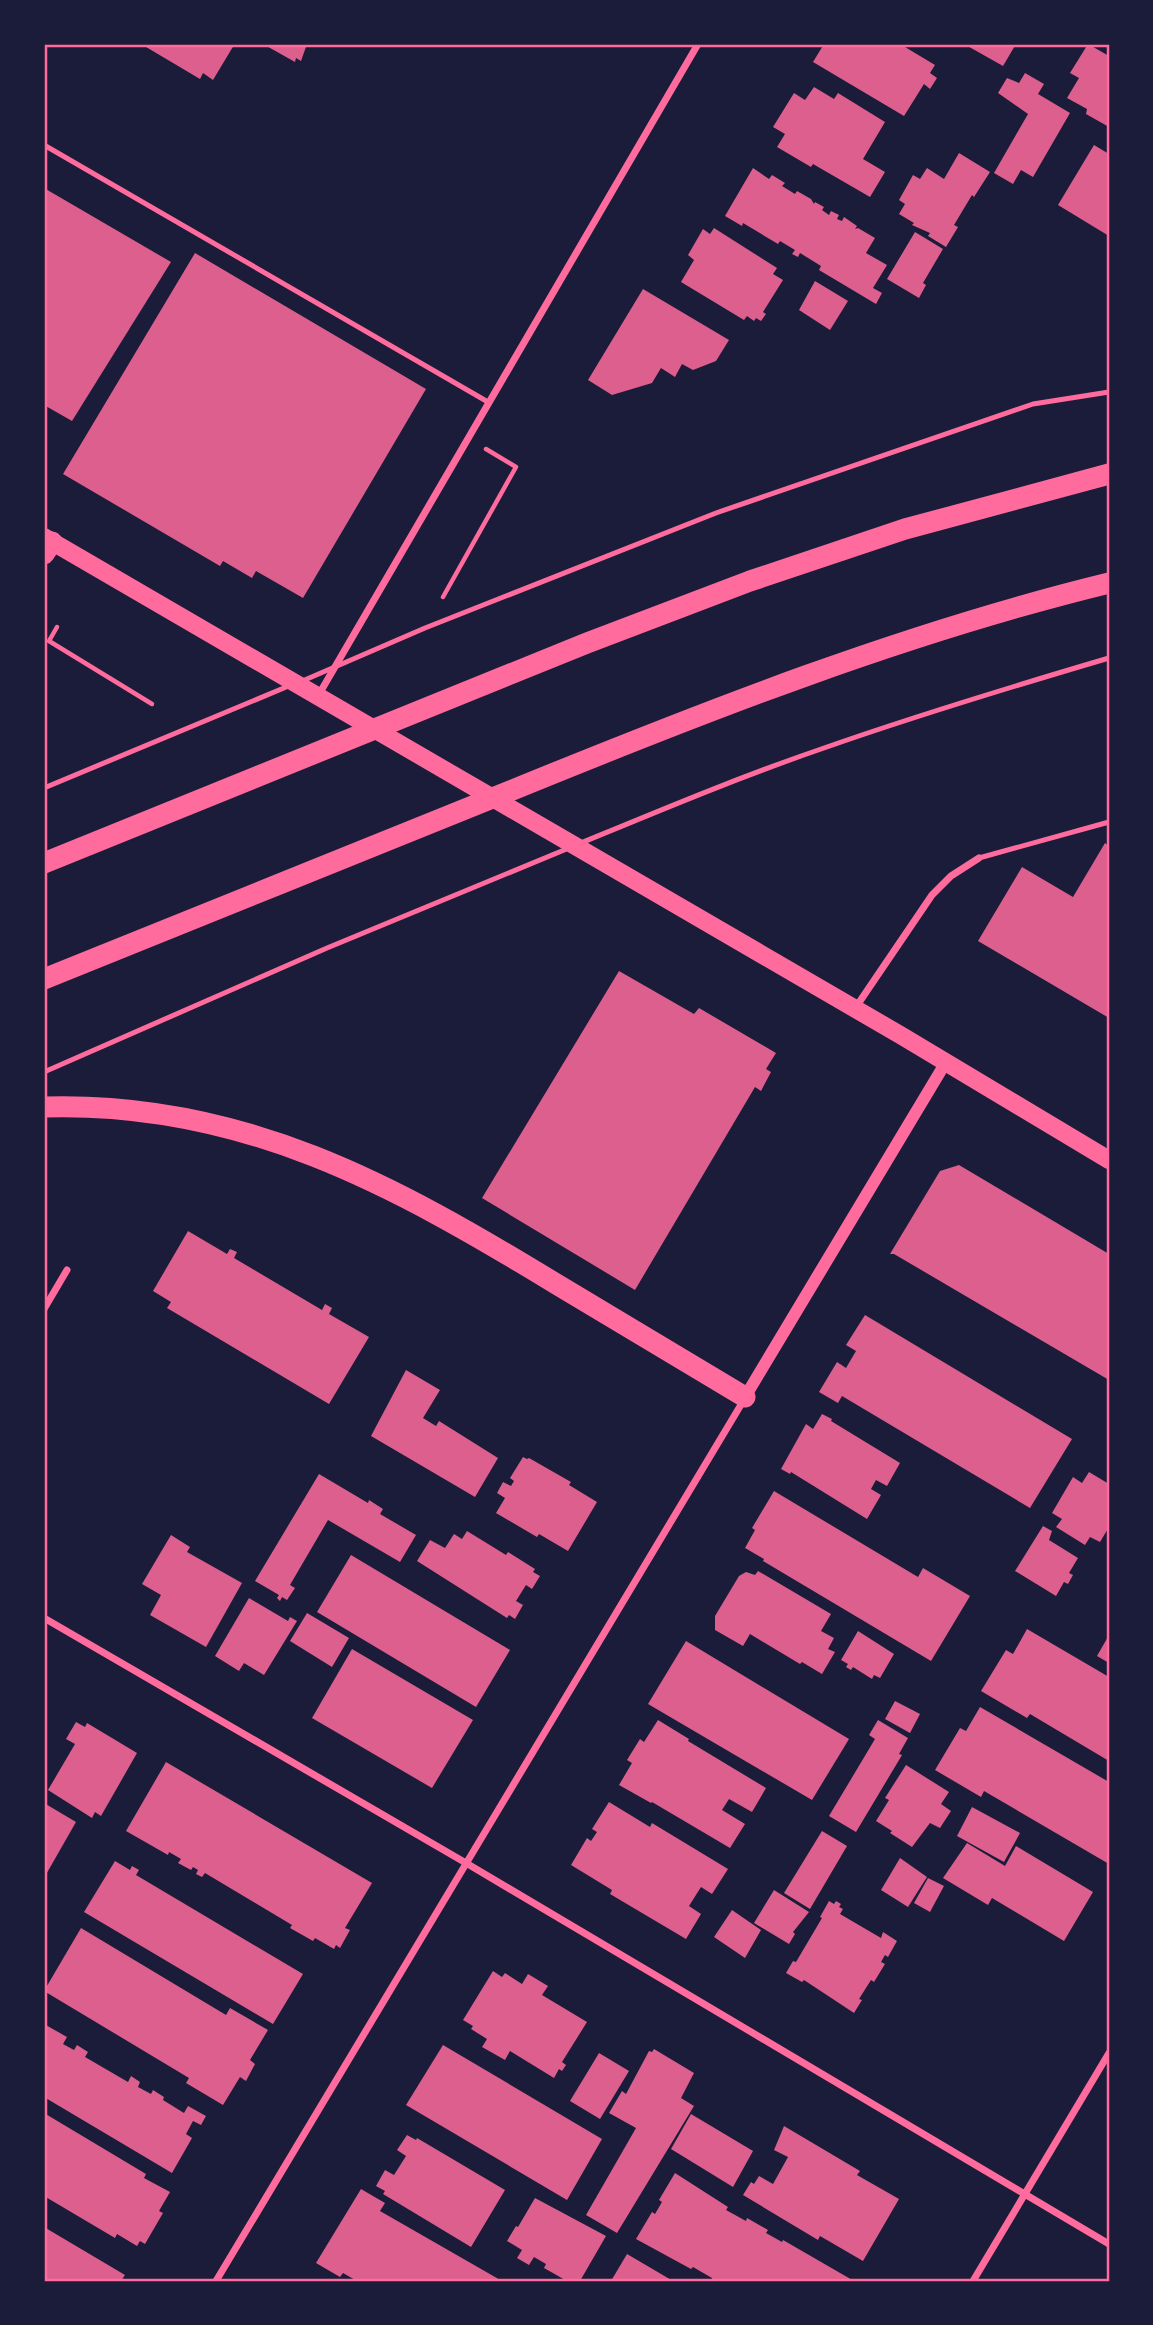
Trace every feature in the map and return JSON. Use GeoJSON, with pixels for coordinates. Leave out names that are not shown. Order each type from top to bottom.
{"type":"FeatureCollection","features":[{"type":"Feature","properties":{"kind":"highway"},"geometry":{"type":"LineString","coordinates":[[44,863],[587,643],[750,580],[905,529],[1109,474]]}},
{"type":"Feature","properties":{"kind":"highway"},"geometry":{"type":"LineString","coordinates":[[44,979],[633,741],[792,680],[938,631],[1109,583]]}},
{"type":"Feature","properties":{"kind":"highway"},"geometry":{"type":"LineString","coordinates":[[44,1107],[177,1116],[237,1129],[290,1145],[345,1167],[394,1190],[488,1242],[745,1397]]}},
{"type":"Feature","properties":{"kind":"main road"},"geometry":{"type":"LineString","coordinates":[[47,545],[247,653],[1109,1160]]}},
{"type":"Feature","properties":{"kind":"street"},"geometry":{"type":"LineString","coordinates":[[318,696],[698,44]]}},
{"type":"Feature","properties":{"kind":"street"},"geometry":{"type":"LineString","coordinates":[[855,1010],[932,895],[951,876],[979,858]]}},
{"type":"Feature","properties":{"kind":"street"},"geometry":{"type":"LineString","coordinates":[[216,2281],[946,1062]]}},
{"type":"Feature","properties":{"kind":"street"},"geometry":{"type":"LineString","coordinates":[[44,1308],[67,1270]]}},
{"type":"Feature","properties":{"kind":"street"},"geometry":{"type":"LineString","coordinates":[[44,1618],[466,1863],[1109,2244]]}},
{"type":"Feature","properties":{"kind":"street"},"geometry":{"type":"LineString","coordinates":[[973,2281],[1109,2053]]}},
{"type":"Feature","properties":{"kind":"lane"},"geometry":{"type":"LineString","coordinates":[[44,145],[488,402]]}},
{"type":"Feature","properties":{"kind":"lane"},"geometry":{"type":"LineString","coordinates":[[44,788],[425,628],[716,513],[1032,404],[1109,392]]}},
{"type":"Feature","properties":{"kind":"lane"},"geometry":{"type":"LineString","coordinates":[[44,1072],[327,948],[676,804],[822,748],[1109,658]]}},
{"type":"Feature","properties":{"kind":"lane"},"geometry":{"type":"LineString","coordinates":[[979,858],[1109,822]]}},
{"type":"Feature","properties":{"kind":"path"},"geometry":{"type":"LineString","coordinates":[[425,628],[516,467],[467,438]]}},
{"type":"Feature","properties":{"kind":"path"},"geometry":{"type":"LineString","coordinates":[[57,627],[48,641],[152,705]]}},
{"type":"Feature","properties":{"kind":"building"},"geometry":{"type":"Polygon","coordinates":[[[141,44],[234,45],[213,80],[203,73],[200,79],[141,44]]]}},
{"type":"Feature","properties":{"kind":"building"},"geometry":{"type":"Polygon","coordinates":[[[263,44],[307,44],[301,61],[296,58],[295,62],[263,44]]]}},
{"type":"Feature","properties":{"kind":"building"},"geometry":{"type":"Polygon","coordinates":[[[824,44],[900,44],[935,65],[930,73],[937,78],[930,89],[924,84],[904,116],[813,62],[824,44]]]}},
{"type":"Feature","properties":{"kind":"building"},"geometry":{"type":"Polygon","coordinates":[[[964,44],[1016,44],[1003,66],[964,44]]]}},
{"type":"Feature","properties":{"kind":"building"},"geometry":{"type":"Polygon","coordinates":[[[1088,44],[1109,56],[1109,127],[1086,114],[1087,109],[1067,98],[1079,78],[1070,73],[1088,44]]]}},
{"type":"Feature","properties":{"kind":"building"},"geometry":{"type":"Polygon","coordinates":[[[1025,73],[1044,84],[1038,94],[1070,113],[1033,177],[1021,170],[1013,184],[994,173],[1028,114],[998,93],[1007,78],[1019,83],[1025,73]]]}},
{"type":"Feature","properties":{"kind":"building"},"geometry":{"type":"Polygon","coordinates":[[[814,87],[834,99],[838,93],[885,122],[863,159],[885,172],[870,197],[777,147],[785,134],[773,127],[794,93],[805,100],[814,87]]]}},
{"type":"Feature","properties":{"kind":"building"},"geometry":{"type":"Polygon","coordinates":[[[1094,145],[1109,154],[1109,236],[1058,205],[1094,145]]]}},
{"type":"Feature","properties":{"kind":"building"},"geometry":{"type":"Polygon","coordinates":[[[959,153],[990,172],[954,225],[958,227],[946,247],[928,236],[930,233],[912,225],[914,223],[899,214],[905,204],[899,200],[913,175],[920,179],[927,168],[944,179],[959,153]]]}},
{"type":"Feature","properties":{"kind":"building"},"geometry":{"type":"Polygon","coordinates":[[[753,168],[769,179],[772,175],[785,183],[782,186],[795,194],[797,191],[811,199],[814,204],[815,202],[824,207],[822,210],[829,215],[831,211],[839,215],[837,219],[842,221],[844,217],[857,226],[855,229],[858,228],[875,238],[866,253],[887,265],[873,288],[882,293],[876,304],[819,270],[821,266],[800,253],[798,257],[792,254],[795,250],[780,241],[778,244],[743,223],[742,226],[725,216],[753,168]]]}},
{"type":"Feature","properties":{"kind":"building"},"geometry":{"type":"Polygon","coordinates":[[[44,188],[171,262],[72,421],[44,405],[44,188]]]}},
{"type":"Feature","properties":{"kind":"building"},"geometry":{"type":"Polygon","coordinates":[[[714,228],[777,268],[773,274],[783,280],[763,312],[766,314],[761,321],[756,318],[754,321],[747,316],[744,320],[681,282],[694,260],[688,255],[703,229],[710,234],[714,228]]]}},
{"type":"Feature","properties":{"kind":"building"},"geometry":{"type":"Polygon","coordinates":[[[915,232],[943,249],[923,283],[926,285],[919,298],[887,279],[915,232]]]}},
{"type":"Feature","properties":{"kind":"building"},"geometry":{"type":"Polygon","coordinates":[[[195,253],[426,389],[303,598],[256,571],[252,578],[223,561],[220,566],[63,474],[195,253]]]}},
{"type":"Feature","properties":{"kind":"building"},"geometry":{"type":"Polygon","coordinates":[[[815,281],[848,301],[830,330],[799,310],[815,281]]]}},
{"type":"Feature","properties":{"kind":"building"},"geometry":{"type":"Polygon","coordinates":[[[643,289],[729,340],[716,361],[693,370],[682,364],[675,377],[661,368],[652,383],[612,395],[588,380],[643,289]]]}},
{"type":"Feature","properties":{"kind":"building"},"geometry":{"type":"Polygon","coordinates":[[[1105,843],[1109,846],[1109,1018],[978,941],[1022,867],[1073,897],[1105,843]]]}},
{"type":"Feature","properties":{"kind":"building"},"geometry":{"type":"Polygon","coordinates":[[[619,971],[694,1014],[699,1008],[776,1053],[766,1069],[771,1072],[761,1091],[755,1087],[635,1290],[482,1198],[619,971]]]}},
{"type":"Feature","properties":{"kind":"building"},"geometry":{"type":"Polygon","coordinates":[[[959,1165],[1109,1254],[1109,1380],[890,1254],[940,1171],[959,1165]]]}},
{"type":"Feature","properties":{"kind":"building"},"geometry":{"type":"Polygon","coordinates":[[[188,1231],[227,1254],[230,1249],[237,1252],[234,1258],[322,1310],[325,1304],[332,1308],[329,1314],[369,1337],[329,1404],[167,1308],[171,1302],[153,1291],[188,1231]]]}},
{"type":"Feature","properties":{"kind":"building"},"geometry":{"type":"Polygon","coordinates":[[[865,1315],[1072,1439],[1030,1508],[842,1396],[838,1403],[819,1392],[837,1362],[846,1368],[856,1351],[846,1345],[865,1315]]]}},
{"type":"Feature","properties":{"kind":"building"},"geometry":{"type":"Polygon","coordinates":[[[406,1370],[440,1390],[423,1418],[436,1426],[439,1421],[498,1458],[475,1497],[371,1436],[406,1370]]]}},
{"type":"Feature","properties":{"kind":"building"},"geometry":{"type":"Polygon","coordinates":[[[822,1414],[900,1463],[887,1486],[876,1480],[871,1489],[881,1495],[867,1519],[791,1472],[790,1474],[781,1469],[806,1424],[813,1429],[822,1414]]]}},
{"type":"Feature","properties":{"kind":"building"},"geometry":{"type":"Polygon","coordinates":[[[523,1457],[571,1482],[569,1485],[597,1502],[568,1551],[496,1513],[505,1498],[497,1493],[503,1482],[511,1486],[514,1481],[510,1478],[523,1457]]]}},
{"type":"Feature","properties":{"kind":"building"},"geometry":{"type":"Polygon","coordinates":[[[1089,1472],[1109,1484],[1109,1527],[1100,1542],[1090,1537],[1085,1545],[1056,1527],[1062,1519],[1052,1513],[1073,1477],[1082,1483],[1089,1472]]]}},
{"type":"Feature","properties":{"kind":"building"},"geometry":{"type":"Polygon","coordinates":[[[319,1474],[368,1503],[369,1500],[383,1509],[380,1514],[416,1535],[400,1562],[328,1520],[290,1585],[295,1588],[287,1600],[282,1597],[280,1601],[277,1598],[279,1595],[255,1581],[319,1474]]]}},
{"type":"Feature","properties":{"kind":"building"},"geometry":{"type":"Polygon","coordinates":[[[774,1491],[918,1577],[923,1568],[970,1596],[931,1661],[745,1548],[755,1530],[752,1528],[774,1491]]]}},
{"type":"Feature","properties":{"kind":"building"},"geometry":{"type":"Polygon","coordinates":[[[1043,1526],[1052,1531],[1049,1540],[1078,1558],[1069,1573],[1073,1575],[1068,1584],[1064,1582],[1056,1596],[1015,1571],[1043,1526]]]}},
{"type":"Feature","properties":{"kind":"building"},"geometry":{"type":"Polygon","coordinates":[[[467,1531],[506,1555],[508,1552],[535,1569],[533,1572],[540,1576],[532,1589],[526,1585],[516,1601],[523,1605],[515,1619],[509,1615],[507,1618],[417,1561],[430,1540],[445,1548],[454,1534],[462,1539],[467,1531]]]}},
{"type":"Feature","properties":{"kind":"building"},"geometry":{"type":"Polygon","coordinates":[[[171,1535],[190,1547],[187,1552],[242,1583],[206,1647],[150,1615],[161,1595],[142,1584],[171,1535]]]}},
{"type":"Feature","properties":{"kind":"building"},"geometry":{"type":"Polygon","coordinates":[[[351,1555],[510,1650],[476,1707],[317,1612],[351,1555]]]}},
{"type":"Feature","properties":{"kind":"building"},"geometry":{"type":"Polygon","coordinates":[[[758,1571],[831,1614],[821,1631],[834,1638],[828,1649],[835,1652],[822,1674],[750,1634],[743,1646],[715,1630],[715,1616],[739,1576],[746,1572],[755,1575],[758,1571]]]}},
{"type":"Feature","properties":{"kind":"building"},"geometry":{"type":"Polygon","coordinates":[[[249,1598],[288,1621],[290,1617],[297,1621],[264,1675],[244,1663],[239,1671],[215,1656],[249,1598]]]}},
{"type":"Feature","properties":{"kind":"building"},"geometry":{"type":"Polygon","coordinates":[[[307,1613],[349,1638],[332,1667],[290,1641],[307,1613]]]}},
{"type":"Feature","properties":{"kind":"building"},"geometry":{"type":"Polygon","coordinates":[[[1027,1629],[1109,1677],[1109,1761],[1030,1714],[1027,1718],[981,1691],[1006,1650],[1013,1654],[1027,1629]]]}},
{"type":"Feature","properties":{"kind":"building"},"geometry":{"type":"Polygon","coordinates":[[[858,1631],[894,1654],[880,1678],[874,1675],[872,1679],[853,1667],[851,1670],[846,1667],[848,1664],[841,1660],[858,1631]]]}},
{"type":"Feature","properties":{"kind":"building"},"geometry":{"type":"Polygon","coordinates":[[[1109,1635],[1109,1663],[1097,1656],[1109,1635]]]}},
{"type":"Feature","properties":{"kind":"building"},"geometry":{"type":"Polygon","coordinates":[[[686,1641],[849,1739],[812,1800],[648,1704],[686,1641]]]}},
{"type":"Feature","properties":{"kind":"building"},"geometry":{"type":"Polygon","coordinates":[[[352,1649],[473,1720],[432,1788],[312,1718],[352,1649]]]}},
{"type":"Feature","properties":{"kind":"building"},"geometry":{"type":"Polygon","coordinates":[[[895,1701],[920,1714],[910,1733],[885,1719],[895,1701]]]}},
{"type":"Feature","properties":{"kind":"building"},"geometry":{"type":"Polygon","coordinates":[[[980,1707],[1109,1782],[1109,1864],[984,1791],[981,1797],[935,1770],[960,1728],[966,1731],[980,1707]]]}},
{"type":"Feature","properties":{"kind":"building"},"geometry":{"type":"Polygon","coordinates":[[[658,1720],[766,1788],[752,1812],[729,1799],[722,1810],[745,1824],[730,1848],[619,1785],[632,1763],[627,1760],[640,1739],[644,1742],[658,1720]]]}},
{"type":"Feature","properties":{"kind":"building"},"geometry":{"type":"Polygon","coordinates":[[[878,1720],[908,1738],[899,1754],[902,1755],[856,1832],[829,1816],[875,1739],[869,1735],[878,1720]]]}},
{"type":"Feature","properties":{"kind":"building"},"geometry":{"type":"Polygon","coordinates":[[[76,1722],[85,1727],[87,1723],[137,1753],[101,1816],[95,1812],[92,1818],[48,1790],[75,1744],[66,1739],[76,1722]]]}},
{"type":"Feature","properties":{"kind":"building"},"geometry":{"type":"Polygon","coordinates":[[[166,1762],[372,1883],[345,1928],[350,1930],[340,1948],[336,1945],[334,1949],[315,1938],[313,1941],[290,1928],[292,1925],[205,1873],[202,1877],[196,1874],[198,1870],[193,1867],[191,1870],[178,1863],[181,1859],[169,1852],[168,1855],[126,1831],[166,1762]]]}},
{"type":"Feature","properties":{"kind":"building"},"geometry":{"type":"Polygon","coordinates":[[[906,1765],[949,1792],[941,1804],[951,1811],[940,1828],[930,1823],[912,1847],[876,1821],[889,1800],[885,1798],[906,1765]]]}},
{"type":"Feature","properties":{"kind":"building"},"geometry":{"type":"Polygon","coordinates":[[[609,1802],[650,1827],[652,1823],[728,1869],[712,1894],[701,1887],[689,1906],[701,1914],[686,1939],[610,1894],[612,1890],[571,1865],[587,1838],[591,1841],[597,1832],[592,1829],[609,1802]]]}},
{"type":"Feature","properties":{"kind":"building"},"geometry":{"type":"Polygon","coordinates":[[[44,1803],[76,1822],[44,1878],[44,1803]]]}},
{"type":"Feature","properties":{"kind":"building"},"geometry":{"type":"Polygon","coordinates":[[[972,1807],[1020,1833],[1004,1862],[957,1836],[972,1807]]]}},
{"type":"Feature","properties":{"kind":"building"},"geometry":{"type":"Polygon","coordinates":[[[822,1831],[847,1846],[810,1909],[784,1893],[822,1831]]]}},
{"type":"Feature","properties":{"kind":"building"},"geometry":{"type":"Polygon","coordinates":[[[967,1843],[1005,1866],[1016,1846],[1093,1892],[1064,1941],[992,1898],[988,1905],[943,1878],[967,1843]]]}},
{"type":"Feature","properties":{"kind":"building"},"geometry":{"type":"Polygon","coordinates":[[[900,1858],[927,1877],[908,1907],[881,1890],[900,1858]]]}},
{"type":"Feature","properties":{"kind":"building"},"geometry":{"type":"Polygon","coordinates":[[[115,1861],[130,1870],[132,1866],[139,1870],[136,1875],[303,1974],[273,2024],[84,1912],[115,1861]]]}},
{"type":"Feature","properties":{"kind":"building"},"geometry":{"type":"Polygon","coordinates":[[[928,1878],[944,1886],[930,1912],[914,1903],[928,1878]]]}},
{"type":"Feature","properties":{"kind":"building"},"geometry":{"type":"Polygon","coordinates":[[[774,1890],[809,1912],[793,1932],[795,1934],[789,1944],[754,1923],[774,1890]]]}},
{"type":"Feature","properties":{"kind":"building"},"geometry":{"type":"Polygon","coordinates":[[[829,1901],[841,1904],[839,1907],[843,1909],[840,1914],[881,1938],[883,1932],[897,1941],[888,1957],[885,1955],[881,1962],[885,1964],[874,1982],[871,1980],[854,2013],[804,1980],[802,1982],[786,1973],[793,1961],[796,1962],[829,1901]]]}},
{"type":"Feature","properties":{"kind":"building"},"geometry":{"type":"Polygon","coordinates":[[[732,1910],[761,1930],[745,1958],[714,1937],[732,1910]]]}},
{"type":"Feature","properties":{"kind":"building"},"geometry":{"type":"Polygon","coordinates":[[[81,1928],[226,2015],[230,2008],[268,2030],[250,2060],[255,2064],[246,2081],[240,2077],[223,2105],[186,2083],[189,2078],[44,1991],[81,1928]]]}},
{"type":"Feature","properties":{"kind":"building"},"geometry":{"type":"Polygon","coordinates":[[[493,1971],[502,1977],[505,1973],[522,1984],[528,1974],[548,1986],[542,1995],[587,2022],[562,2062],[566,2065],[562,2071],[559,2069],[554,2078],[510,2051],[505,2060],[482,2047],[487,2039],[463,2020],[493,1971]]]}},
{"type":"Feature","properties":{"kind":"building"},"geometry":{"type":"Polygon","coordinates":[[[44,2024],[67,2037],[63,2044],[74,2050],[77,2045],[88,2052],[85,2057],[128,2082],[131,2076],[140,2082],[138,2087],[151,2094],[153,2090],[184,2113],[188,2106],[206,2116],[201,2125],[193,2121],[186,2134],[192,2138],[172,2173],[44,2097],[44,2024]]]}},
{"type":"Feature","properties":{"kind":"building"},"geometry":{"type":"Polygon","coordinates":[[[443,2045],[602,2139],[567,2200],[406,2105],[443,2045]]]}},
{"type":"Feature","properties":{"kind":"building"},"geometry":{"type":"Polygon","coordinates":[[[654,2049],[694,2073],[681,2098],[694,2106],[617,2233],[586,2215],[636,2128],[609,2113],[622,2091],[626,2094],[649,2051],[654,2049]]]}},
{"type":"Feature","properties":{"kind":"building"},"geometry":{"type":"Polygon","coordinates":[[[599,2053],[629,2071],[600,2119],[570,2101],[599,2053]]]}},
{"type":"Feature","properties":{"kind":"building"},"geometry":{"type":"Polygon","coordinates":[[[44,2113],[146,2174],[144,2178],[170,2192],[159,2211],[163,2213],[145,2244],[140,2241],[137,2246],[117,2234],[115,2238],[44,2196],[44,2113]]]}},
{"type":"Feature","properties":{"kind":"building"},"geometry":{"type":"Polygon","coordinates":[[[691,2114],[753,2151],[733,2187],[671,2149],[691,2114]]]}},
{"type":"Feature","properties":{"kind":"building"},"geometry":{"type":"Polygon","coordinates":[[[784,2126],[860,2171],[857,2175],[899,2199],[863,2261],[820,2236],[818,2240],[743,2195],[751,2182],[754,2184],[759,2176],[773,2184],[788,2157],[774,2150],[784,2126]]]}},
{"type":"Feature","properties":{"kind":"building"},"geometry":{"type":"Polygon","coordinates":[[[407,2135],[416,2140],[417,2138],[505,2190],[471,2247],[383,2194],[385,2191],[376,2186],[385,2170],[394,2175],[406,2156],[397,2150],[407,2135]]]}},
{"type":"Feature","properties":{"kind":"building"},"geometry":{"type":"Polygon","coordinates":[[[675,2173],[728,2207],[726,2210],[746,2221],[747,2218],[768,2230],[766,2233],[854,2281],[712,2281],[712,2278],[693,2267],[691,2269],[636,2239],[652,2212],[655,2214],[662,2202],[659,2200],[675,2173]]]}},
{"type":"Feature","properties":{"kind":"building"},"geometry":{"type":"Polygon","coordinates":[[[361,2189],[385,2203],[380,2211],[502,2281],[357,2281],[343,2273],[340,2277],[316,2263],[361,2189]]]}},
{"type":"Feature","properties":{"kind":"building"},"geometry":{"type":"Polygon","coordinates":[[[535,2198],[606,2236],[580,2281],[567,2281],[544,2268],[546,2264],[534,2257],[529,2265],[517,2258],[522,2250],[507,2241],[535,2198]]]}},
{"type":"Feature","properties":{"kind":"building"},"geometry":{"type":"Polygon","coordinates":[[[44,2227],[125,2275],[121,2281],[44,2281],[44,2227]]]}},
{"type":"Feature","properties":{"kind":"building"},"geometry":{"type":"Polygon","coordinates":[[[627,2254],[673,2281],[611,2281],[627,2254]]]}}]}
